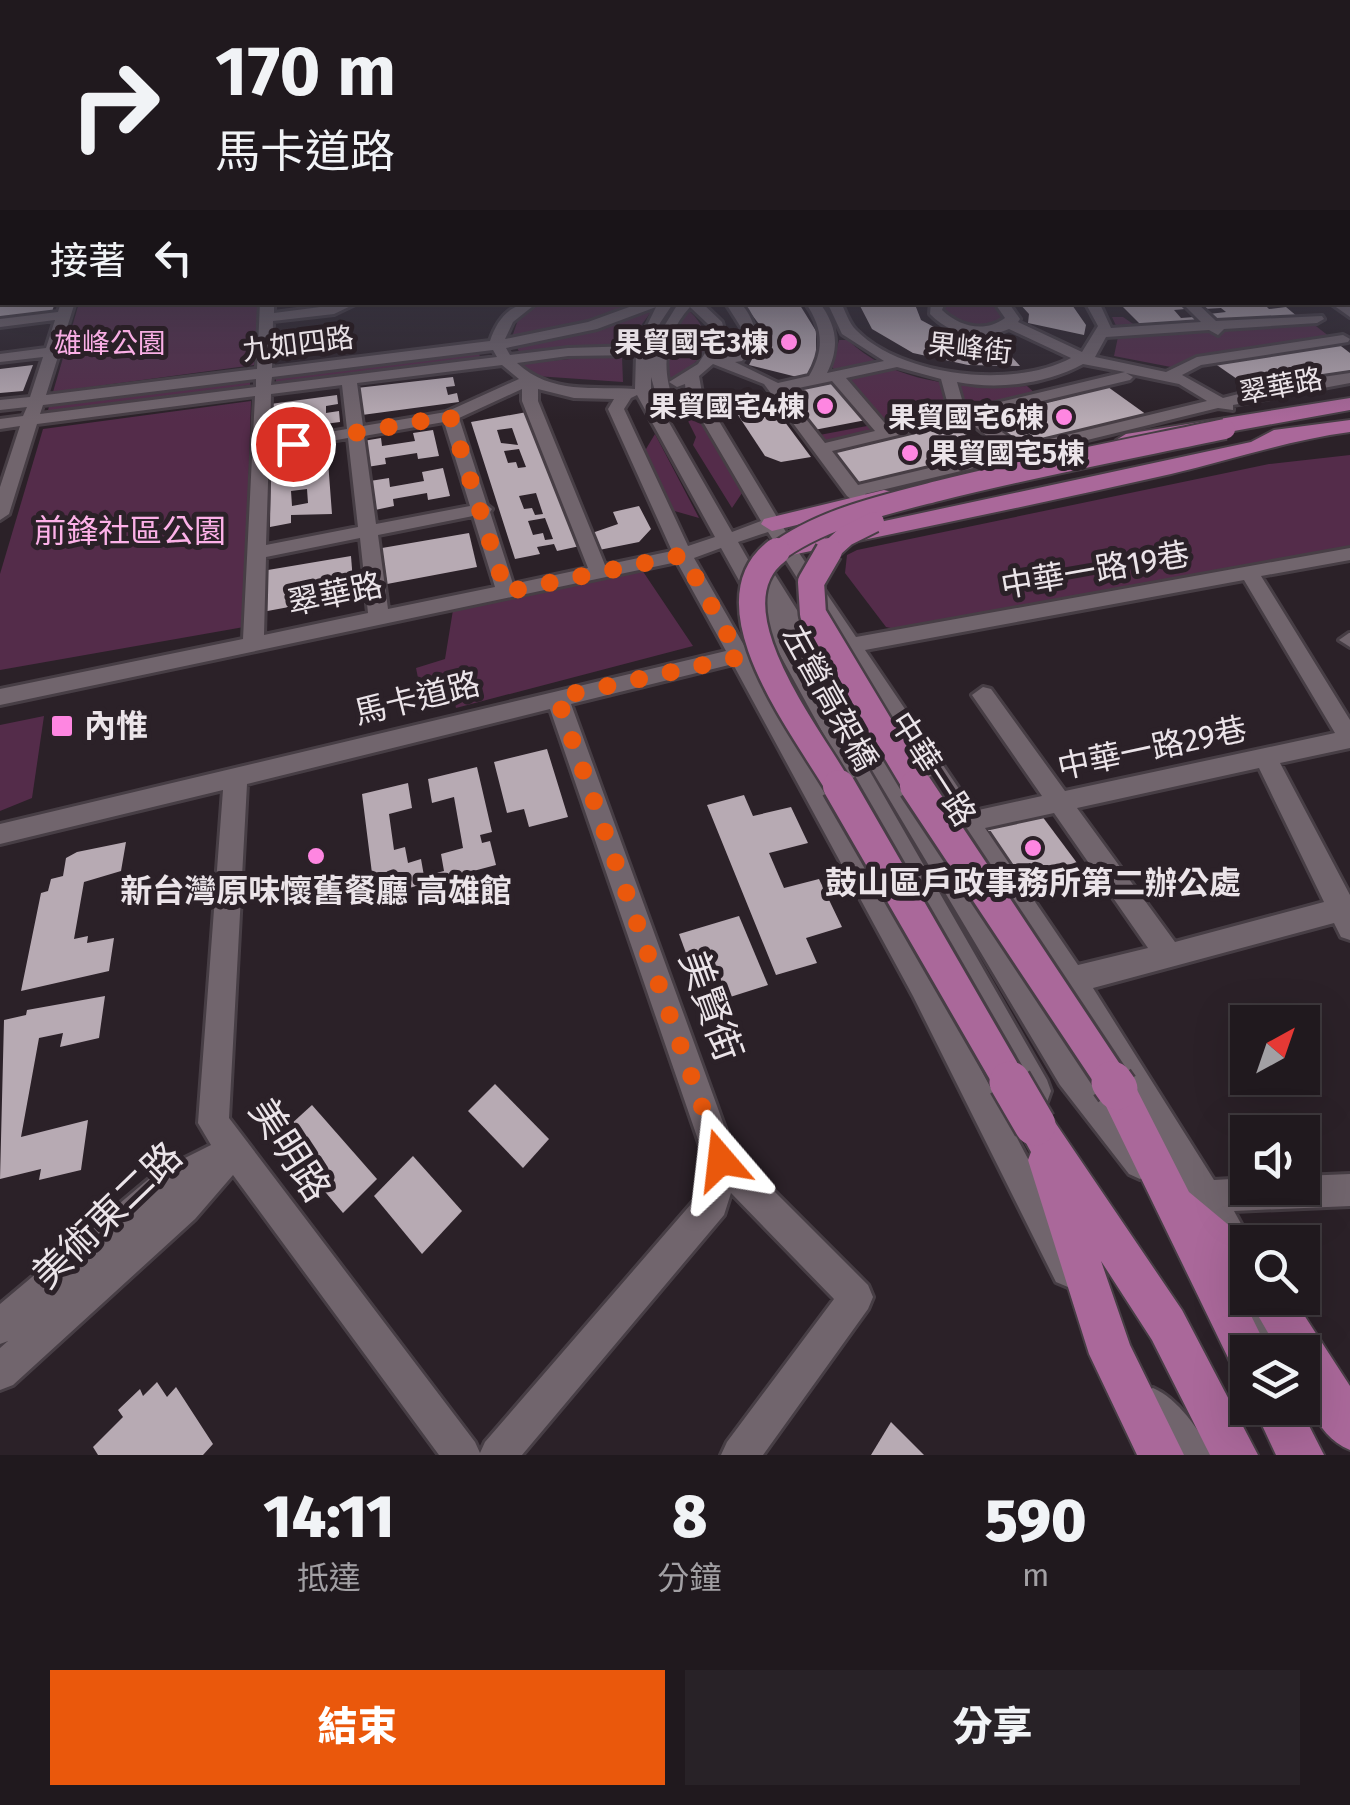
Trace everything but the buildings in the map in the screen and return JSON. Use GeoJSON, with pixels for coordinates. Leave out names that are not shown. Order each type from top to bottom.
{"type":"FeatureCollection","features":[{"type":"Feature","properties":{"kind":"main road","name":"翠華路"},"geometry":{"type":"LineString","coordinates":[[1227,421],[1350,404]]}},
{"type":"Feature","properties":{"kind":"main road","name":"翠華路"},"geometry":{"type":"LineString","coordinates":[[1227,421],[1289,434],[1350,426]]}},
{"type":"Feature","properties":{"kind":"main road"},"geometry":{"type":"LineString","coordinates":[[772,524],[858,497],[1025,457],[1227,421]]}},
{"type":"Feature","properties":{"kind":"main road","name":"左營高架橋"},"geometry":{"type":"LineString","coordinates":[[1117,1089],[922,796],[822,631],[808,598],[810,580],[834,543],[880,520],[1227,421]]}},
{"type":"Feature","properties":{"kind":"main road","name":"左營高架橋"},"geometry":{"type":"LineString","coordinates":[[1035,1125],[755,642],[752,597],[764,560],[775,549],[841,516],[1227,421]]}},
{"type":"Feature","properties":{"kind":"main road"},"geometry":{"type":"LineString","coordinates":[[787,549],[1216,457],[1289,434]]}},
{"type":"Feature","properties":{"kind":"main road","name":"中華一路"},"geometry":{"type":"LineString","coordinates":[[1117,1089],[1164,1193],[1239,1335]]}},
{"type":"Feature","properties":{"kind":"main road"},"geometry":{"type":"LineString","coordinates":[[1035,1125],[1111,1354],[1161,1455]]}},
{"type":"Feature","properties":{"kind":"main road","name":"中華一路"},"geometry":{"type":"LineString","coordinates":[[1035,1125],[1168,1326],[1235,1455]]}},
{"type":"Feature","properties":{"kind":"main road","name":"中華一路"},"geometry":{"type":"LineString","coordinates":[[1164,1193],[1230,1250]]}},
{"type":"Feature","properties":{"kind":"main road"},"geometry":{"type":"LineString","coordinates":[[1280,1315],[1350,1427]]}},
{"type":"Feature","properties":{"kind":"street"},"geometry":{"type":"LineString","coordinates":[[254,644],[266,310],[334,310],[345,305]]}},
{"type":"Feature","properties":{"kind":"street"},"geometry":{"type":"LineString","coordinates":[[521,305],[499,332],[500,353],[530,380],[584,394],[625,394],[691,375],[714,356],[722,326],[712,312],[712,305]]}},
{"type":"Feature","properties":{"kind":"street","name":"九如四路"},"geometry":{"type":"LineString","coordinates":[[0,405],[263,383],[348,380],[500,353],[649,305]]}},
{"type":"Feature","properties":{"kind":"street","name":"中華一路"},"geometry":{"type":"LineString","coordinates":[[665,305],[649,324],[651,389],[659,419],[739,544]]}},
{"type":"Feature","properties":{"kind":"street"},"geometry":{"type":"LineString","coordinates":[[650,350],[686,305]]}},
{"type":"Feature","properties":{"kind":"street"},"geometry":{"type":"LineString","coordinates":[[693,305],[715,322],[720,334]]}},
{"type":"Feature","properties":{"kind":"street"},"geometry":{"type":"LineString","coordinates":[[714,356],[737,358],[746,348],[751,332],[747,317],[735,305]]}},
{"type":"Feature","properties":{"kind":"street"},"geometry":{"type":"LineString","coordinates":[[814,305],[832,336],[830,354],[814,381]]}},
{"type":"Feature","properties":{"kind":"street","name":"果峰街"},"geometry":{"type":"LineString","coordinates":[[835,305],[841,326],[863,346],[897,363],[948,376],[1032,378],[1069,369],[1100,348],[1104,332]]}},
{"type":"Feature","properties":{"kind":"street"},"geometry":{"type":"LineString","coordinates":[[937,305],[935,311],[946,323],[970,330],[1002,327],[1012,312],[1004,305]]}},
{"type":"Feature","properties":{"kind":"street"},"geometry":{"type":"LineString","coordinates":[[1095,305],[1103,318],[1104,332],[1317,319]]}},
{"type":"Feature","properties":{"kind":"street"},"geometry":{"type":"LineString","coordinates":[[1191,305],[1242,352]]}},
{"type":"Feature","properties":{"kind":"street"},"geometry":{"type":"LineString","coordinates":[[1301,305],[1348,339]]}},
{"type":"Feature","properties":{"kind":"street"},"geometry":{"type":"LineString","coordinates":[[1315,305],[1348,339]]}},
{"type":"Feature","properties":{"kind":"street"},"geometry":{"type":"LineString","coordinates":[[0,323],[66,309]]}},
{"type":"Feature","properties":{"kind":"street"},"geometry":{"type":"LineString","coordinates":[[0,514],[66,309]]}},
{"type":"Feature","properties":{"kind":"street","name":"果峰街"},"geometry":{"type":"LineString","coordinates":[[1002,327],[1086,360],[1171,375],[1227,421]]}},
{"type":"Feature","properties":{"kind":"street","name":"果峰街"},"geometry":{"type":"LineString","coordinates":[[1002,327],[1069,369],[1173,388],[1227,421]]}},
{"type":"Feature","properties":{"kind":"street"},"geometry":{"type":"LineString","coordinates":[[1171,375],[1197,361],[1348,339]]}},
{"type":"Feature","properties":{"kind":"street","name":"九如四路"},"geometry":{"type":"LineString","coordinates":[[0,424],[263,383],[500,353],[650,350]]}},
{"type":"Feature","properties":{"kind":"street"},"geometry":{"type":"LineString","coordinates":[[0,358],[52,352]]}},
{"type":"Feature","properties":{"kind":"street"},"geometry":{"type":"LineString","coordinates":[[714,356],[769,381],[858,497]]}},
{"type":"Feature","properties":{"kind":"street"},"geometry":{"type":"LineString","coordinates":[[774,388],[897,363]]}},
{"type":"Feature","properties":{"kind":"street","name":"中華一路"},"geometry":{"type":"LineString","coordinates":[[691,375],[692,388],[787,549],[1072,980],[1230,1236]]}},
{"type":"Feature","properties":{"kind":"street"},"geometry":{"type":"LineString","coordinates":[[836,376],[880,428]]}},
{"type":"Feature","properties":{"kind":"street"},"geometry":{"type":"LineString","coordinates":[[948,376],[956,405],[1025,457]]}},
{"type":"Feature","properties":{"kind":"street"},"geometry":{"type":"LineString","coordinates":[[814,442],[969,415],[1125,377]]}},
{"type":"Feature","properties":{"kind":"street"},"geometry":{"type":"LineString","coordinates":[[1227,421],[1350,378]]}},
{"type":"Feature","properties":{"kind":"street"},"geometry":{"type":"LineString","coordinates":[[348,380],[379,618]]}},
{"type":"Feature","properties":{"kind":"street"},"geometry":{"type":"LineString","coordinates":[[262,448],[450,416],[530,380]]}},
{"type":"Feature","properties":{"kind":"street"},"geometry":{"type":"LineString","coordinates":[[530,380],[530,400],[599,572]]}},
{"type":"Feature","properties":{"kind":"street","name":"中華一路"},"geometry":{"type":"LineString","coordinates":[[651,389],[1168,1326]]}},
{"type":"Feature","properties":{"kind":"street"},"geometry":{"type":"LineString","coordinates":[[625,394],[616,409],[683,555],[923,987],[1111,1354],[1192,1455]]}},
{"type":"Feature","properties":{"kind":"street"},"geometry":{"type":"LineString","coordinates":[[450,416],[483,509],[506,592]]}},
{"type":"Feature","properties":{"kind":"street"},"geometry":{"type":"LineString","coordinates":[[638,454],[659,419]]}},
{"type":"Feature","properties":{"kind":"street"},"geometry":{"type":"LineString","coordinates":[[259,552],[483,509]]}},
{"type":"Feature","properties":{"kind":"street","name":"翠華路"},"geometry":{"type":"LineString","coordinates":[[739,544],[772,524]]}},
{"type":"Feature","properties":{"kind":"street","name":"翠華路"},"geometry":{"type":"LineString","coordinates":[[0,697],[739,544],[787,549]]}},
{"type":"Feature","properties":{"kind":"street","name":"中華一路19巷"},"geometry":{"type":"LineString","coordinates":[[851,645],[1350,554]]}},
{"type":"Feature","properties":{"kind":"street"},"geometry":{"type":"LineString","coordinates":[[1249,572],[1350,739]]}},
{"type":"Feature","properties":{"kind":"street","name":"中華一路"},"geometry":{"type":"LineString","coordinates":[[794,642],[1070,1075],[1164,1193]]}},
{"type":"Feature","properties":{"kind":"street","name":"馬卡道路"},"geometry":{"type":"LineString","coordinates":[[0,834],[794,642],[851,645]]}},
{"type":"Feature","properties":{"kind":"street"},"geometry":{"type":"LineString","coordinates":[[983,695],[1169,956]]}},
{"type":"Feature","properties":{"kind":"street","name":"美賢街"},"geometry":{"type":"LineString","coordinates":[[557,697],[721,1160]]}},
{"type":"Feature","properties":{"kind":"street","name":"中華一路29巷"},"geometry":{"type":"LineString","coordinates":[[968,822],[1350,739]]}},
{"type":"Feature","properties":{"kind":"street"},"geometry":{"type":"LineString","coordinates":[[1072,980],[1347,915],[1265,757]]}},
{"type":"Feature","properties":{"kind":"street","name":"美明路"},"geometry":{"type":"LineString","coordinates":[[236,777],[213,1123],[462,1455]]}},
{"type":"Feature","properties":{"kind":"street","name":"美術東二路"},"geometry":{"type":"LineString","coordinates":[[0,1327],[168,1183],[232,1152]]}},
{"type":"Feature","properties":{"kind":"street","name":"美術東二路"},"geometry":{"type":"LineString","coordinates":[[0,1372],[184,1208],[232,1152]]}},
{"type":"Feature","properties":{"kind":"street"},"geometry":{"type":"LineString","coordinates":[[721,1160],[856,1298],[740,1455]]}},
{"type":"Feature","properties":{"kind":"street"},"geometry":{"type":"LineString","coordinates":[[498,1455],[714,1204],[721,1160]]}},
{"type":"Feature","properties":{"kind":"street"},"geometry":{"type":"LineString","coordinates":[[1206,1196],[1350,1190]]}},
{"type":"Feature","properties":{"kind":"green space","name":"雄峰公園"},"geometry":{"type":"Polygon","coordinates":[[[78,305],[259,305],[254,365],[53,392],[78,305]]]}},
{"type":"Feature","properties":{"kind":"green space"},"geometry":{"type":"Polygon","coordinates":[[[540,305],[640,305],[578,326],[511,340],[519,317],[540,305]]]}},
{"type":"Feature","properties":{"kind":"green space"},"geometry":{"type":"Polygon","coordinates":[[[947,305],[993,305],[1005,319],[981,326],[943,313],[947,305]]]}},
{"type":"Feature","properties":{"kind":"green space"},"geometry":{"type":"Polygon","coordinates":[[[654,308],[625,347],[521,356],[516,345],[580,333],[654,308]]]}},
{"type":"Feature","properties":{"kind":"green space"},"geometry":{"type":"Polygon","coordinates":[[[686,308],[703,331],[703,351],[688,369],[664,382],[666,337],[686,308]]]}},
{"type":"Feature","properties":{"kind":"green space"},"geometry":{"type":"Polygon","coordinates":[[[1112,317],[1123,317],[1146,333],[1312,323],[1330,337],[1192,359],[1176,368],[1114,356],[1119,332],[1112,317]]]}},
{"type":"Feature","properties":{"kind":"green space"},"geometry":{"type":"Polygon","coordinates":[[[839,340],[848,340],[866,355],[909,375],[956,384],[1027,386],[1036,394],[822,447],[814,436],[883,423],[832,367],[839,340]]]}},
{"type":"Feature","properties":{"kind":"green space"},"geometry":{"type":"Polygon","coordinates":[[[478,349],[480,357],[276,383],[276,375],[478,349]]]}},
{"type":"Feature","properties":{"kind":"green space"},"geometry":{"type":"Polygon","coordinates":[[[622,357],[623,382],[536,376],[518,364],[622,357]]]}},
{"type":"Feature","properties":{"kind":"green space"},"geometry":{"type":"Polygon","coordinates":[[[250,376],[250,385],[47,415],[49,406],[250,376]]]}},
{"type":"Feature","properties":{"kind":"green space","name":"前鋒社區公園"},"geometry":{"type":"Polygon","coordinates":[[[251,401],[244,627],[0,670],[0,574],[43,429],[251,401]]]}},
{"type":"Feature","properties":{"kind":"green space"},"geometry":{"type":"Polygon","coordinates":[[[695,405],[744,490],[732,508],[693,445],[696,437],[681,407],[695,405]]]}},
{"type":"Feature","properties":{"kind":"green space"},"geometry":{"type":"Polygon","coordinates":[[[655,434],[699,518],[671,510],[643,454],[655,434]]]}},
{"type":"Feature","properties":{"kind":"green space"},"geometry":{"type":"Polygon","coordinates":[[[1350,455],[1350,546],[904,631],[886,627],[845,573],[847,555],[857,550],[1269,464],[1350,455]]]}},
{"type":"Feature","properties":{"kind":"green space"},"geometry":{"type":"Polygon","coordinates":[[[642,570],[693,646],[456,708],[448,674],[418,678],[416,668],[445,659],[453,610],[642,570]]]}},
{"type":"Feature","properties":{"kind":"green space"},"geometry":{"type":"Polygon","coordinates":[[[44,716],[32,798],[0,811],[0,725],[44,716]]]}},
{"type":"Feature","properties":{"kind":"place","name":"果貿國宅3棟"},"geometry":{"type":"Point","coordinates":[789,342]}},
{"type":"Feature","properties":{"kind":"place","name":"果貿國宅4棟"},"geometry":{"type":"Point","coordinates":[825,406]}},
{"type":"Feature","properties":{"kind":"place","name":"果貿國宅6棟"},"geometry":{"type":"Point","coordinates":[1064,417]}},
{"type":"Feature","properties":{"kind":"place","name":"果貿國宅5棟"},"geometry":{"type":"Point","coordinates":[910,453]}},
{"type":"Feature","properties":{"kind":"place","name":"內惟"},"geometry":{"type":"Point","coordinates":[62,726]}},
{"type":"Feature","properties":{"kind":"place","name":"鼓山區戶政事務所第二辦公處"},"geometry":{"type":"Point","coordinates":[1033,848]}},
{"type":"Feature","properties":{"kind":"place","name":"新台灣原味懷舊餐廳 高雄館"},"geometry":{"type":"Point","coordinates":[316,856]}},
{"type":"Feature","properties":{"kind":"route"},"geometry":{"type":"LineString","coordinates":[[293,444],[450,416],[483,509],[506,592],[683,555],[740,657],[557,697],[721,1160]]}}]}
